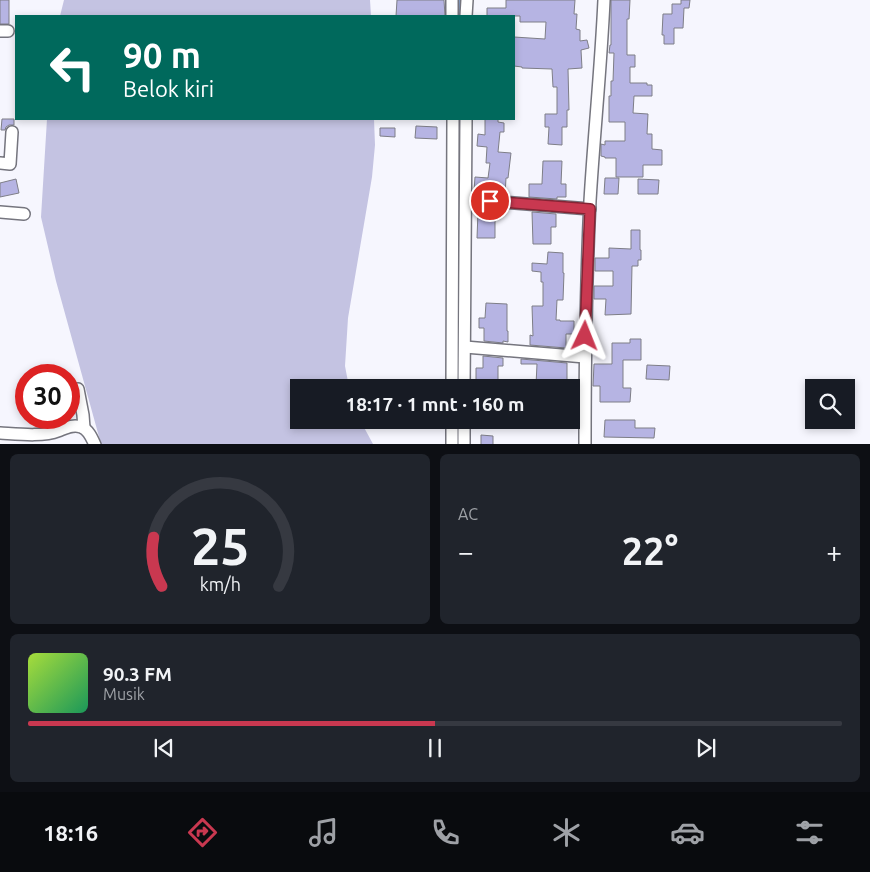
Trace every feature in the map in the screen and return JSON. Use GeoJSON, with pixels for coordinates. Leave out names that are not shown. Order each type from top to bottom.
{"type":"FeatureCollection","features":[{"type":"Feature","properties":{"kind":"street"},"geometry":{"type":"LineString","coordinates":[[452,0],[452,15]]}},
{"type":"Feature","properties":{"kind":"street"},"geometry":{"type":"LineString","coordinates":[[466,0],[466,15]]}},
{"type":"Feature","properties":{"kind":"street"},"geometry":{"type":"LineString","coordinates":[[585,444],[585,357],[590,209],[604,0]]}},
{"type":"Feature","properties":{"kind":"street"},"geometry":{"type":"LineString","coordinates":[[452,120],[452,379]]}},
{"type":"Feature","properties":{"kind":"street"},"geometry":{"type":"LineString","coordinates":[[464,379],[466,120]]}},
{"type":"Feature","properties":{"kind":"street"},"geometry":{"type":"LineString","coordinates":[[0,163],[10,164],[12,132]]}},
{"type":"Feature","properties":{"kind":"street"},"geometry":{"type":"LineString","coordinates":[[490,201],[590,209]]}},
{"type":"Feature","properties":{"kind":"street"},"geometry":{"type":"LineString","coordinates":[[0,212],[24,214]]}},
{"type":"Feature","properties":{"kind":"street"},"geometry":{"type":"LineString","coordinates":[[465,347],[585,357]]}},
{"type":"Feature","properties":{"kind":"street"},"geometry":{"type":"LineString","coordinates":[[80,399],[84,428]]}},
{"type":"Feature","properties":{"kind":"street"},"geometry":{"type":"LineString","coordinates":[[0,433],[52,433],[69,427],[79,426],[84,428],[95,444]]}},
{"type":"Feature","properties":{"kind":"street"},"geometry":{"type":"LineString","coordinates":[[452,429],[452,444]]}},
{"type":"Feature","properties":{"kind":"street"},"geometry":{"type":"LineString","coordinates":[[464,429],[464,444]]}},
{"type":"Feature","properties":{"kind":"shaded area"},"geometry":{"type":"Polygon","coordinates":[[[64,0],[370,0],[371,15],[60,15],[64,0]]]}},
{"type":"Feature","properties":{"kind":"shaded area"},"geometry":{"type":"Polygon","coordinates":[[[47,120],[374,120],[375,145],[372,177],[348,318],[345,366],[347,379],[290,379],[290,429],[365,429],[373,444],[101,444],[56,281],[41,217],[47,120]]]}},
{"type":"Feature","properties":{"kind":"building"},"geometry":{"type":"Polygon","coordinates":[[[0,0],[9,0],[9,24],[0,24],[0,0]]]}},
{"type":"Feature","properties":{"kind":"building"},"geometry":{"type":"Polygon","coordinates":[[[397,0],[444,0],[445,15],[396,15],[397,0]]]}},
{"type":"Feature","properties":{"kind":"building"},"geometry":{"type":"Polygon","coordinates":[[[506,0],[575,0],[574,14],[577,14],[576,29],[580,30],[580,41],[587,40],[589,48],[581,50],[582,68],[568,69],[569,110],[567,110],[567,127],[562,127],[562,145],[548,144],[549,127],[545,127],[545,114],[557,114],[557,87],[553,87],[552,69],[515,66],[515,37],[545,39],[546,22],[520,22],[520,16],[515,15],[487,15],[487,8],[506,8],[506,0]]]}},
{"type":"Feature","properties":{"kind":"building"},"geometry":{"type":"Polygon","coordinates":[[[611,0],[630,0],[629,19],[627,19],[627,55],[635,55],[635,67],[630,67],[630,83],[647,83],[647,85],[652,85],[652,96],[634,96],[633,113],[648,114],[647,134],[652,134],[652,149],[662,150],[662,165],[643,165],[643,177],[616,177],[616,158],[601,156],[601,144],[605,145],[605,141],[625,141],[625,122],[609,122],[609,96],[611,96],[611,81],[613,81],[614,53],[609,53],[611,45],[611,0]]]}},
{"type":"Feature","properties":{"kind":"building"},"geometry":{"type":"Polygon","coordinates":[[[681,0],[690,0],[689,8],[684,8],[683,28],[674,28],[674,44],[664,44],[664,35],[662,35],[663,14],[672,14],[672,4],[681,4],[681,0]]]}},
{"type":"Feature","properties":{"kind":"building"},"geometry":{"type":"Polygon","coordinates":[[[2,119],[14,119],[14,125],[9,125],[5,130],[1,130],[2,119]]]}},
{"type":"Feature","properties":{"kind":"building"},"geometry":{"type":"Polygon","coordinates":[[[485,120],[498,120],[498,122],[504,123],[504,132],[500,132],[498,152],[511,153],[505,195],[494,194],[494,192],[474,191],[475,177],[488,178],[490,163],[486,163],[487,147],[477,146],[478,134],[485,135],[485,120]]]}},
{"type":"Feature","properties":{"kind":"building"},"geometry":{"type":"Polygon","coordinates":[[[416,126],[437,127],[437,139],[415,138],[416,126]]]}},
{"type":"Feature","properties":{"kind":"building"},"geometry":{"type":"Polygon","coordinates":[[[380,128],[395,128],[395,137],[380,136],[380,128]]]}},
{"type":"Feature","properties":{"kind":"building"},"geometry":{"type":"Polygon","coordinates":[[[543,161],[562,161],[561,184],[566,184],[566,197],[557,197],[557,199],[529,197],[529,184],[542,184],[543,161]]]}},
{"type":"Feature","properties":{"kind":"building"},"geometry":{"type":"Polygon","coordinates":[[[605,178],[619,178],[618,194],[604,194],[605,178]]]}},
{"type":"Feature","properties":{"kind":"building"},"geometry":{"type":"Polygon","coordinates":[[[16,179],[19,193],[0,197],[0,183],[16,179]]]}},
{"type":"Feature","properties":{"kind":"building"},"geometry":{"type":"Polygon","coordinates":[[[638,179],[659,180],[658,194],[638,194],[638,179]]]}},
{"type":"Feature","properties":{"kind":"building"},"geometry":{"type":"Polygon","coordinates":[[[478,212],[495,213],[495,238],[477,238],[478,212]]]}},
{"type":"Feature","properties":{"kind":"building"},"geometry":{"type":"Polygon","coordinates":[[[532,212],[556,214],[556,227],[551,227],[551,244],[533,244],[532,212]]]}},
{"type":"Feature","properties":{"kind":"building"},"geometry":{"type":"Polygon","coordinates":[[[631,230],[640,230],[641,260],[638,260],[638,266],[632,266],[631,314],[605,315],[606,299],[594,299],[594,286],[613,286],[613,271],[595,271],[595,258],[609,258],[609,248],[631,249],[631,230]]]}},
{"type":"Feature","properties":{"kind":"building"},"geometry":{"type":"Polygon","coordinates":[[[548,252],[563,253],[563,300],[557,300],[556,320],[574,321],[574,334],[566,334],[566,348],[530,345],[530,335],[533,336],[532,306],[543,306],[541,272],[532,271],[532,263],[547,264],[548,252]]]}},
{"type":"Feature","properties":{"kind":"building"},"geometry":{"type":"Polygon","coordinates":[[[486,303],[507,304],[508,342],[484,341],[484,328],[479,328],[479,318],[485,318],[486,303]]]}},
{"type":"Feature","properties":{"kind":"building"},"geometry":{"type":"Polygon","coordinates":[[[630,339],[641,339],[641,360],[623,360],[623,388],[631,388],[630,402],[600,402],[600,386],[593,386],[594,364],[612,364],[612,343],[630,343],[630,339]]]}},
{"type":"Feature","properties":{"kind":"building"},"geometry":{"type":"Polygon","coordinates":[[[483,356],[503,358],[503,366],[498,366],[498,379],[476,379],[476,368],[483,368],[483,356]]]}},
{"type":"Feature","properties":{"kind":"building"},"geometry":{"type":"Polygon","coordinates":[[[521,359],[567,363],[567,379],[536,379],[537,364],[521,364],[521,359]]]}},
{"type":"Feature","properties":{"kind":"building"},"geometry":{"type":"Polygon","coordinates":[[[647,365],[670,366],[669,380],[646,379],[647,365]]]}},
{"type":"Feature","properties":{"kind":"building"},"geometry":{"type":"Polygon","coordinates":[[[605,420],[635,420],[635,428],[655,428],[654,438],[604,437],[605,420]]]}},
{"type":"Feature","properties":{"kind":"building"},"geometry":{"type":"Polygon","coordinates":[[[481,435],[493,436],[493,444],[481,444],[481,435]]]}},
{"type":"Feature","properties":{"kind":"waterway"},"geometry":{"type":"LineString","coordinates":[[460,0],[460,15]]}},
{"type":"Feature","properties":{"kind":"route"},"geometry":{"type":"LineString","coordinates":[[490,201],[590,209],[585,336]]}}]}
